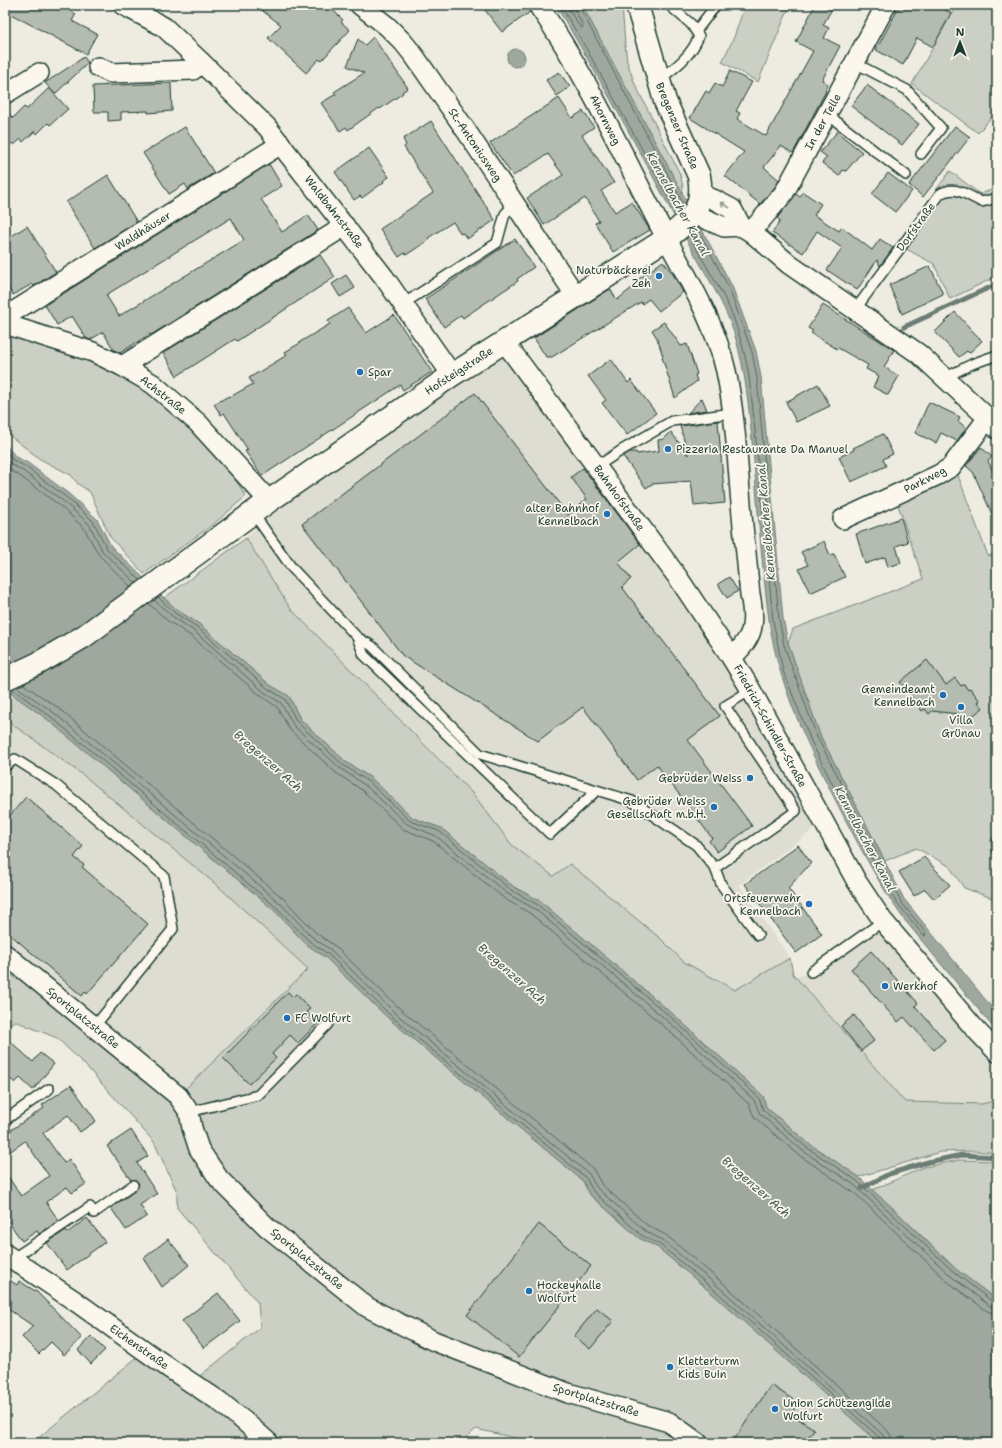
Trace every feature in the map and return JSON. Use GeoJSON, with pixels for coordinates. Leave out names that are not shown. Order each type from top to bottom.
{"type":"FeatureCollection","features":[{"type":"Feature","properties":{"kind":"main road","name":"Bregenzer Straße"},"geometry":{"type":"LineString","coordinates":[[637,5],[665,101],[699,176],[701,186],[698,203]]}},
{"type":"Feature","properties":{"kind":"main road","name":"Hofsteigstraße"},"geometry":{"type":"LineString","coordinates":[[5,679],[37,664],[83,637],[261,507],[452,375],[666,239],[687,222],[698,203]]}},
{"type":"Feature","properties":{"kind":"street","name":"Waldbahnstraße"},"geometry":{"type":"LineString","coordinates":[[123,5],[164,27],[202,62],[267,127],[384,277],[452,375]]}},
{"type":"Feature","properties":{"kind":"street","name":"St.-Antoniusweg"},"geometry":{"type":"LineString","coordinates":[[360,5],[387,26],[415,57],[576,296]]}},
{"type":"Feature","properties":{"kind":"street","name":"Ahornweg"},"geometry":{"type":"LineString","coordinates":[[538,5],[550,22],[588,86],[666,239]]}},
{"type":"Feature","properties":{"kind":"street","name":"In der Telle"},"geometry":{"type":"LineString","coordinates":[[746,229],[784,193],[828,115],[886,5]]}},
{"type":"Feature","properties":{"kind":"street"},"geometry":{"type":"LineString","coordinates":[[98,66],[111,73],[193,70],[202,62]]}},
{"type":"Feature","properties":{"kind":"street"},"geometry":{"type":"LineString","coordinates":[[5,94],[38,73]]}},
{"type":"Feature","properties":{"kind":"street","name":"Waldhäuser"},"geometry":{"type":"LineString","coordinates":[[5,317],[281,144]]}},
{"type":"Feature","properties":{"kind":"street"},"geometry":{"type":"LineString","coordinates":[[698,203],[724,227],[746,229],[790,265],[919,354],[992,423]]}},
{"type":"Feature","properties":{"kind":"street"},"geometry":{"type":"LineString","coordinates":[[122,366],[344,226]]}},
{"type":"Feature","properties":{"kind":"street","name":"Friedrich-Schindler-Straße"},"geometry":{"type":"LineString","coordinates":[[666,239],[700,300],[717,340],[726,371],[733,413],[744,542],[752,612],[752,627],[748,637],[737,654],[731,657],[751,690],[794,791],[883,921],[975,1029],[997,1052]]}},
{"type":"Feature","properties":{"kind":"street","name":"Achstraße"},"geometry":{"type":"LineString","coordinates":[[5,324],[93,352],[122,366],[153,384],[198,423],[261,507]]}},
{"type":"Feature","properties":{"kind":"street","name":"Bahnhofstraße"},"geometry":{"type":"LineString","coordinates":[[504,342],[679,579],[731,657]]}},
{"type":"Feature","properties":{"kind":"street","name":"Parkweg"},"geometry":{"type":"LineString","coordinates":[[843,519],[938,476],[951,467],[992,423]]}},
{"type":"Feature","properties":{"kind":"street","name":"Sportplatzstraße"},"geometry":{"type":"LineString","coordinates":[[5,954],[178,1096],[189,1112],[192,1128],[199,1149],[219,1179],[267,1227],[367,1307],[434,1341],[568,1393],[669,1422],[698,1443]]}},
{"type":"Feature","properties":{"kind":"street","name":"Eichenstraße"},"geometry":{"type":"LineString","coordinates":[[8,1257],[75,1301],[169,1368],[219,1401],[244,1420],[269,1443]]}},
{"type":"Feature","properties":{"kind":"lane"},"geometry":{"type":"LineString","coordinates":[[658,81],[676,68],[695,46],[699,36],[691,24],[669,5]]}},
{"type":"Feature","properties":{"kind":"lane"},"geometry":{"type":"LineString","coordinates":[[696,31],[716,5]]}},
{"type":"Feature","properties":{"kind":"lane"},"geometry":{"type":"LineString","coordinates":[[855,63],[907,90],[941,128],[921,154]]}},
{"type":"Feature","properties":{"kind":"lane"},"geometry":{"type":"LineString","coordinates":[[828,115],[906,175]]}},
{"type":"Feature","properties":{"kind":"lane","name":"Dorfstraße"},"geometry":{"type":"LineString","coordinates":[[856,310],[940,194],[946,190],[956,190],[982,202],[997,198]]}},
{"type":"Feature","properties":{"kind":"lane"},"geometry":{"type":"LineString","coordinates":[[402,304],[497,243],[505,214],[514,204]]}},
{"type":"Feature","properties":{"kind":"lane"},"geometry":{"type":"LineString","coordinates":[[944,378],[972,364],[997,355]]}},
{"type":"Feature","properties":{"kind":"lane"},"geometry":{"type":"LineString","coordinates":[[596,467],[672,421],[733,413]]}},
{"type":"Feature","properties":{"kind":"lane"},"geometry":{"type":"LineString","coordinates":[[261,507],[292,568],[356,637],[372,646],[480,754],[632,801],[696,845],[716,868],[722,884],[758,935]]}},
{"type":"Feature","properties":{"kind":"lane"},"geometry":{"type":"LineString","coordinates":[[356,637],[364,655],[550,834],[596,791]]}},
{"type":"Feature","properties":{"kind":"lane"},"geometry":{"type":"LineString","coordinates":[[716,868],[796,811],[794,791],[725,706],[751,690]]}},
{"type":"Feature","properties":{"kind":"lane"},"geometry":{"type":"LineString","coordinates":[[5,766],[15,759],[56,785],[164,876],[173,929],[94,1027]]}},
{"type":"Feature","properties":{"kind":"lane"},"geometry":{"type":"LineString","coordinates":[[811,972],[883,921]]}},
{"type":"Feature","properties":{"kind":"lane"},"geometry":{"type":"LineString","coordinates":[[189,1112],[258,1095],[328,1024]]}},
{"type":"Feature","properties":{"kind":"lane"},"geometry":{"type":"LineString","coordinates":[[5,1120],[49,1089]]}},
{"type":"Feature","properties":{"kind":"lane"},"geometry":{"type":"LineString","coordinates":[[8,1257],[90,1207],[94,1213],[133,1185]]}},
{"type":"Feature","properties":{"kind":"shaded area"},"geometry":{"type":"Polygon","coordinates":[[[582,5],[622,5],[627,61],[634,82],[680,174],[683,187],[682,193],[582,5]]]}},
{"type":"Feature","properties":{"kind":"shaded area"},"geometry":{"type":"Polygon","coordinates":[[[745,5],[790,5],[758,82],[722,62],[734,37],[745,5]]]}},
{"type":"Feature","properties":{"kind":"shaded area"},"geometry":{"type":"Polygon","coordinates":[[[957,5],[997,5],[997,110],[978,133],[912,84],[957,5]]]}},
{"type":"Feature","properties":{"kind":"shaded area"},"geometry":{"type":"Polygon","coordinates":[[[950,171],[980,194],[997,188],[997,276],[950,299],[934,264],[897,244],[950,171]]]}},
{"type":"Feature","properties":{"kind":"shaded area"},"geometry":{"type":"Polygon","coordinates":[[[5,333],[102,364],[134,378],[190,425],[224,462],[246,496],[215,523],[144,574],[110,537],[90,492],[78,484],[71,475],[40,459],[10,436],[5,423],[5,333]]]}},
{"type":"Feature","properties":{"kind":"shaded area"},"geometry":{"type":"Polygon","coordinates":[[[504,348],[706,628],[821,824],[739,885],[790,958],[735,991],[684,962],[661,939],[570,864],[553,876],[512,845],[473,794],[421,740],[376,698],[290,608],[246,538],[268,515],[504,348]]]}},
{"type":"Feature","properties":{"kind":"shaded area"},"geometry":{"type":"Polygon","coordinates":[[[956,470],[988,556],[997,553],[997,900],[964,888],[949,866],[916,848],[885,861],[820,735],[788,643],[793,629],[923,579],[896,499],[956,470]]]}},
{"type":"Feature","properties":{"kind":"shaded area"},"geometry":{"type":"Polygon","coordinates":[[[246,538],[290,608],[473,794],[512,845],[553,876],[570,864],[661,939],[684,962],[735,990],[790,958],[793,974],[905,1102],[982,1104],[997,1100],[997,1153],[974,1151],[940,1152],[859,1177],[808,1143],[766,1107],[763,1096],[675,1016],[540,901],[514,887],[441,828],[413,818],[371,778],[346,762],[300,719],[289,696],[270,685],[199,624],[177,610],[164,598],[246,538]]]}},
{"type":"Feature","properties":{"kind":"shaded area"},"geometry":{"type":"Polygon","coordinates":[[[5,689],[47,719],[275,911],[306,944],[325,957],[388,1018],[583,1181],[589,1194],[639,1238],[657,1247],[714,1295],[879,1443],[530,1443],[524,1440],[476,1429],[460,1443],[32,1443],[141,1354],[187,1386],[260,1328],[258,1303],[177,1208],[177,1192],[154,1142],[85,1065],[57,1038],[15,1021],[5,1027],[5,971],[17,979],[22,970],[177,1097],[308,969],[219,887],[83,775],[5,719],[5,689]]]}},
{"type":"Feature","properties":{"kind":"shaded area"},"geometry":{"type":"Polygon","coordinates":[[[5,719],[83,775],[219,887],[308,969],[243,1036],[177,1097],[22,971],[17,979],[5,971],[5,719]]]}},
{"type":"Feature","properties":{"kind":"shaded area"},"geometry":{"type":"Polygon","coordinates":[[[878,922],[941,1002],[997,1062],[997,1100],[982,1104],[905,1102],[797,978],[878,922]]]}},
{"type":"Feature","properties":{"kind":"shaded area"},"geometry":{"type":"Polygon","coordinates":[[[959,1160],[997,1161],[997,1300],[957,1270],[890,1205],[872,1190],[924,1167],[959,1160]]]}},
{"type":"Feature","properties":{"kind":"water","name":"Kennelbacher Kanal"},"geometry":{"type":"Polygon","coordinates":[[[555,5],[582,5],[732,286],[756,351],[761,377],[783,618],[788,643],[820,735],[904,899],[997,1014],[997,1032],[903,918],[887,894],[845,819],[799,722],[789,698],[781,672],[769,620],[748,404],[744,376],[734,332],[714,288],[635,143],[581,47],[555,5]]]}},
{"type":"Feature","properties":{"kind":"water"},"geometry":{"type":"Polygon","coordinates":[[[512,49],[520,49],[525,54],[523,65],[520,67],[512,67],[507,62],[507,54],[512,49]]]}},
{"type":"Feature","properties":{"kind":"water","name":"Bregenzer Ach"},"geometry":{"type":"Polygon","coordinates":[[[5,444],[16,457],[28,463],[69,494],[97,519],[111,546],[177,610],[199,624],[270,685],[289,696],[300,719],[346,762],[371,778],[413,818],[441,828],[514,887],[540,901],[675,1016],[763,1096],[766,1107],[808,1143],[859,1177],[957,1270],[997,1300],[997,1443],[879,1443],[714,1295],[657,1247],[639,1238],[589,1194],[583,1181],[388,1018],[325,957],[306,944],[275,911],[47,719],[5,689],[5,444]]]}},
{"type":"Feature","properties":{"kind":"water"},"geometry":{"type":"Polygon","coordinates":[[[997,833],[997,854],[992,852],[991,844],[994,835],[997,833]]]}},
{"type":"Feature","properties":{"kind":"building"},"geometry":{"type":"Polygon","coordinates":[[[5,5],[59,5],[76,14],[72,21],[97,34],[86,54],[5,11],[5,5]]]}},
{"type":"Feature","properties":{"kind":"building"},"geometry":{"type":"Polygon","coordinates":[[[255,5],[328,5],[343,20],[341,22],[350,30],[321,61],[319,59],[306,73],[268,38],[281,25],[255,5]]]}},
{"type":"Feature","properties":{"kind":"building"},"geometry":{"type":"Polygon","coordinates":[[[481,5],[527,5],[530,12],[502,32],[481,5]]]}},
{"type":"Feature","properties":{"kind":"building"},"geometry":{"type":"Polygon","coordinates":[[[815,5],[834,5],[823,25],[829,28],[824,38],[840,46],[822,80],[828,84],[825,90],[826,91],[793,153],[781,146],[764,167],[779,180],[775,187],[760,204],[725,176],[744,152],[690,118],[706,91],[709,93],[715,83],[722,87],[730,71],[752,82],[736,111],[740,113],[737,119],[766,136],[813,51],[796,42],[815,5]]]}},
{"type":"Feature","properties":{"kind":"building"},"geometry":{"type":"Polygon","coordinates":[[[900,5],[936,5],[951,13],[933,47],[917,38],[903,65],[876,50],[900,5]]]}},
{"type":"Feature","properties":{"kind":"building"},"geometry":{"type":"Polygon","coordinates":[[[373,37],[408,88],[402,92],[403,93],[348,130],[346,127],[340,131],[321,103],[336,94],[334,92],[364,73],[347,66],[358,39],[365,45],[373,37]]]}},
{"type":"Feature","properties":{"kind":"building"},"geometry":{"type":"Polygon","coordinates":[[[84,57],[88,63],[55,94],[45,83],[84,57]]]}},
{"type":"Feature","properties":{"kind":"building"},"geometry":{"type":"Polygon","coordinates":[[[559,72],[570,87],[557,96],[546,80],[559,72]]]}},
{"type":"Feature","properties":{"kind":"building"},"geometry":{"type":"Polygon","coordinates":[[[171,83],[172,111],[148,113],[148,111],[121,112],[121,120],[108,121],[108,112],[94,112],[93,86],[171,83]]]}},
{"type":"Feature","properties":{"kind":"building"},"geometry":{"type":"Polygon","coordinates":[[[867,85],[919,124],[902,145],[851,106],[867,85]]]}},
{"type":"Feature","properties":{"kind":"building"},"geometry":{"type":"Polygon","coordinates":[[[49,88],[68,109],[50,125],[48,123],[37,134],[35,131],[23,142],[21,139],[14,145],[12,143],[5,149],[5,110],[13,118],[24,107],[27,109],[49,88]]]}},
{"type":"Feature","properties":{"kind":"building"},"geometry":{"type":"Polygon","coordinates":[[[559,98],[572,118],[583,111],[594,127],[582,135],[614,183],[601,191],[615,212],[632,202],[650,230],[613,252],[595,223],[599,221],[585,198],[544,225],[527,198],[563,175],[548,154],[513,176],[490,143],[559,98]]]}},
{"type":"Feature","properties":{"kind":"building"},"geometry":{"type":"Polygon","coordinates":[[[431,121],[495,220],[467,239],[463,233],[461,234],[453,222],[428,238],[429,240],[406,255],[405,253],[399,257],[380,229],[433,193],[404,147],[406,145],[403,139],[431,121]]]}},
{"type":"Feature","properties":{"kind":"building"},"geometry":{"type":"Polygon","coordinates":[[[955,126],[970,137],[923,197],[909,185],[955,126]]]}},
{"type":"Feature","properties":{"kind":"building"},"geometry":{"type":"Polygon","coordinates":[[[185,127],[214,173],[188,189],[185,184],[169,194],[143,153],[185,127]]]}},
{"type":"Feature","properties":{"kind":"building"},"geometry":{"type":"Polygon","coordinates":[[[837,132],[862,152],[846,171],[843,170],[839,176],[822,163],[827,157],[820,152],[837,132]]]}},
{"type":"Feature","properties":{"kind":"building"},"geometry":{"type":"Polygon","coordinates":[[[369,148],[389,177],[362,198],[360,196],[354,200],[335,172],[369,148]]]}},
{"type":"Feature","properties":{"kind":"building"},"geometry":{"type":"Polygon","coordinates":[[[269,164],[282,186],[261,199],[282,232],[308,215],[318,230],[120,353],[114,350],[103,332],[90,340],[86,338],[72,316],[57,325],[45,305],[269,164]],[[231,218],[106,295],[119,316],[244,240],[231,218]]]}},
{"type":"Feature","properties":{"kind":"building"},"geometry":{"type":"Polygon","coordinates":[[[888,173],[912,191],[895,212],[872,194],[888,173]]]}},
{"type":"Feature","properties":{"kind":"building"},"geometry":{"type":"Polygon","coordinates":[[[108,175],[137,222],[95,248],[66,202],[108,175]]]}},
{"type":"Feature","properties":{"kind":"building"},"geometry":{"type":"Polygon","coordinates":[[[803,192],[821,204],[814,215],[839,231],[842,227],[872,250],[880,239],[893,248],[880,266],[877,260],[857,290],[827,270],[842,248],[817,231],[803,253],[772,233],[780,221],[777,218],[796,194],[800,197],[803,192]]]}},
{"type":"Feature","properties":{"kind":"building"},"geometry":{"type":"Polygon","coordinates":[[[27,226],[56,272],[34,286],[32,284],[13,295],[5,283],[5,240],[27,226]]]}},
{"type":"Feature","properties":{"kind":"building"},"geometry":{"type":"Polygon","coordinates":[[[515,239],[534,267],[517,279],[518,281],[463,318],[461,315],[444,327],[425,299],[515,239]]]}},
{"type":"Feature","properties":{"kind":"building"},"geometry":{"type":"Polygon","coordinates":[[[320,255],[335,277],[237,341],[235,339],[177,376],[163,353],[320,255]]]}},
{"type":"Feature","properties":{"kind":"building"},"geometry":{"type":"Polygon","coordinates":[[[663,261],[673,274],[683,292],[659,311],[649,299],[642,304],[641,302],[552,357],[546,357],[534,338],[610,289],[617,300],[638,283],[636,281],[663,261]]]}},
{"type":"Feature","properties":{"kind":"building"},"geometry":{"type":"Polygon","coordinates":[[[930,266],[943,294],[902,314],[889,285],[930,266]]]}},
{"type":"Feature","properties":{"kind":"building"},"geometry":{"type":"Polygon","coordinates":[[[346,275],[355,288],[340,297],[332,284],[346,275]]]}},
{"type":"Feature","properties":{"kind":"building"},"geometry":{"type":"Polygon","coordinates":[[[823,305],[894,350],[884,367],[899,376],[888,395],[873,387],[879,376],[866,369],[868,365],[838,348],[837,349],[811,333],[813,331],[808,328],[823,305]]]}},
{"type":"Feature","properties":{"kind":"building"},"geometry":{"type":"Polygon","coordinates":[[[348,308],[366,333],[394,315],[432,372],[403,390],[400,385],[262,476],[245,451],[248,450],[224,413],[221,415],[214,404],[253,384],[249,378],[287,355],[285,352],[330,324],[328,321],[348,308]]]}},
{"type":"Feature","properties":{"kind":"building"},"geometry":{"type":"Polygon","coordinates":[[[955,312],[982,341],[969,353],[967,351],[959,357],[935,332],[955,312]]]}},
{"type":"Feature","properties":{"kind":"building"},"geometry":{"type":"Polygon","coordinates":[[[664,322],[681,346],[687,344],[697,374],[695,375],[697,381],[675,398],[657,338],[652,330],[664,322]]]}},
{"type":"Feature","properties":{"kind":"building"},"geometry":{"type":"Polygon","coordinates":[[[611,359],[628,383],[631,380],[656,413],[627,435],[602,403],[606,400],[588,376],[611,359]]]}},
{"type":"Feature","properties":{"kind":"building"},"geometry":{"type":"Polygon","coordinates":[[[818,384],[830,406],[796,422],[786,402],[818,384]]]}},
{"type":"Feature","properties":{"kind":"building"},"geometry":{"type":"Polygon","coordinates":[[[475,393],[568,515],[587,499],[571,477],[583,468],[640,544],[618,562],[631,579],[622,587],[720,716],[688,740],[752,826],[717,852],[709,841],[712,838],[657,765],[637,780],[583,707],[538,741],[403,656],[302,524],[475,393]]]}},
{"type":"Feature","properties":{"kind":"building"},"geometry":{"type":"Polygon","coordinates":[[[702,398],[707,410],[688,413],[702,398]]]}},
{"type":"Feature","properties":{"kind":"building"},"geometry":{"type":"Polygon","coordinates":[[[929,402],[960,417],[958,421],[966,428],[957,441],[941,433],[936,443],[915,433],[929,402]]]}},
{"type":"Feature","properties":{"kind":"building"},"geometry":{"type":"Polygon","coordinates":[[[718,421],[725,503],[694,506],[691,481],[652,484],[646,488],[623,456],[630,452],[636,452],[637,454],[659,451],[658,440],[664,439],[671,432],[688,455],[680,426],[718,421]]]}},
{"type":"Feature","properties":{"kind":"building"},"geometry":{"type":"Polygon","coordinates":[[[883,434],[893,454],[883,459],[886,466],[851,482],[839,457],[854,450],[853,448],[883,434]]]}},
{"type":"Feature","properties":{"kind":"building"},"geometry":{"type":"Polygon","coordinates":[[[981,447],[992,457],[988,461],[997,480],[997,525],[973,472],[966,466],[981,447]]]}},
{"type":"Feature","properties":{"kind":"building"},"geometry":{"type":"Polygon","coordinates":[[[901,518],[908,542],[896,546],[901,563],[888,567],[885,557],[865,564],[856,534],[901,518]]]}},
{"type":"Feature","properties":{"kind":"building"},"geometry":{"type":"Polygon","coordinates":[[[824,541],[830,555],[834,554],[845,577],[810,593],[799,569],[808,565],[801,552],[824,541]]]}},
{"type":"Feature","properties":{"kind":"building"},"geometry":{"type":"Polygon","coordinates":[[[729,577],[738,591],[727,598],[718,584],[729,577]]]}},
{"type":"Feature","properties":{"kind":"building","name":"Gemeindeamt Kennelbach"},"geometry":{"type":"Polygon","coordinates":[[[927,660],[946,685],[955,678],[961,686],[964,684],[968,690],[970,688],[980,701],[978,702],[983,708],[964,722],[958,714],[932,711],[929,714],[925,709],[922,711],[900,682],[927,660]]]}},
{"type":"Feature","properties":{"kind":"building"},"geometry":{"type":"Polygon","coordinates":[[[26,797],[83,846],[74,857],[84,865],[82,867],[148,924],[87,994],[85,992],[82,996],[5,930],[5,821],[26,797]]]}},
{"type":"Feature","properties":{"kind":"building"},"geometry":{"type":"Polygon","coordinates":[[[798,845],[811,863],[788,888],[822,934],[796,953],[745,884],[798,845]]]}},
{"type":"Feature","properties":{"kind":"building"},"geometry":{"type":"Polygon","coordinates":[[[924,857],[950,885],[934,899],[925,889],[914,896],[899,872],[924,857]]]}},
{"type":"Feature","properties":{"kind":"building","name":"Werkhof"},"geometry":{"type":"Polygon","coordinates":[[[871,951],[918,1003],[915,1006],[945,1040],[934,1050],[904,1017],[898,1022],[851,969],[871,951]]]}},
{"type":"Feature","properties":{"kind":"building"},"geometry":{"type":"Polygon","coordinates":[[[288,992],[293,997],[296,994],[310,1009],[306,1012],[318,1023],[298,1043],[290,1035],[272,1054],[276,1058],[249,1084],[223,1058],[288,992]]]}},
{"type":"Feature","properties":{"kind":"building"},"geometry":{"type":"Polygon","coordinates":[[[854,1015],[874,1041],[861,1051],[841,1026],[854,1015]]]}},
{"type":"Feature","properties":{"kind":"building"},"geometry":{"type":"Polygon","coordinates":[[[11,1042],[33,1062],[40,1053],[54,1064],[33,1090],[20,1078],[15,1083],[5,1074],[5,1048],[11,1042]]]}},
{"type":"Feature","properties":{"kind":"building"},"geometry":{"type":"Polygon","coordinates":[[[71,1085],[96,1121],[80,1132],[68,1115],[43,1133],[64,1163],[69,1159],[86,1184],[72,1193],[67,1187],[46,1202],[59,1221],[39,1234],[37,1231],[22,1241],[5,1217],[5,1172],[21,1196],[49,1176],[25,1141],[5,1155],[5,1134],[44,1108],[42,1105],[71,1085]]]}},
{"type":"Feature","properties":{"kind":"building"},"geometry":{"type":"Polygon","coordinates":[[[131,1130],[148,1156],[137,1163],[157,1194],[140,1205],[147,1216],[126,1230],[111,1208],[136,1190],[139,1184],[136,1180],[131,1180],[107,1146],[131,1130]]]}},
{"type":"Feature","properties":{"kind":"building"},"geometry":{"type":"Polygon","coordinates":[[[87,1218],[105,1242],[67,1270],[47,1243],[66,1230],[67,1233],[87,1218]]]}},
{"type":"Feature","properties":{"kind":"building","name":"Hockeyhalle Wolfurt"},"geometry":{"type":"Polygon","coordinates":[[[539,1224],[591,1266],[519,1357],[467,1315],[539,1224]]]}},
{"type":"Feature","properties":{"kind":"building"},"geometry":{"type":"Polygon","coordinates":[[[168,1239],[189,1265],[162,1287],[144,1258],[168,1239]]]}},
{"type":"Feature","properties":{"kind":"building"},"geometry":{"type":"Polygon","coordinates":[[[5,1277],[17,1285],[19,1281],[37,1292],[82,1338],[64,1355],[51,1342],[39,1354],[22,1337],[33,1326],[5,1307],[5,1277]]]}},
{"type":"Feature","properties":{"kind":"building"},"geometry":{"type":"Polygon","coordinates":[[[218,1293],[240,1321],[204,1348],[182,1321],[218,1293]]]}},
{"type":"Feature","properties":{"kind":"building"},"geometry":{"type":"Polygon","coordinates":[[[597,1308],[613,1321],[590,1349],[574,1336],[597,1308]]]}},
{"type":"Feature","properties":{"kind":"building"},"geometry":{"type":"Polygon","coordinates":[[[91,1336],[105,1350],[91,1364],[78,1350],[91,1336]]]}},
{"type":"Feature","properties":{"kind":"building","name":"Union Schützengilde Wolfurt"},"geometry":{"type":"Polygon","coordinates":[[[771,1385],[798,1403],[791,1414],[814,1429],[804,1443],[732,1443],[771,1385]]]}},
{"type":"Feature","properties":{"kind":"waterway"},"geometry":{"type":"LineString","coordinates":[[904,327],[997,284]]}},
{"type":"Feature","properties":{"kind":"waterway"},"geometry":{"type":"LineString","coordinates":[[862,1188],[889,1174],[928,1162],[962,1155],[997,1157]]}},
{"type":"Feature","properties":{"kind":"place","name":"Naturbäckerei Zeh"},"geometry":{"type":"Point","coordinates":[659,276]}},
{"type":"Feature","properties":{"kind":"place","name":"Spar"},"geometry":{"type":"Point","coordinates":[360,372]}},
{"type":"Feature","properties":{"kind":"place","name":"Pizzeria Restaurante Da Manuel"},"geometry":{"type":"Point","coordinates":[668,449]}},
{"type":"Feature","properties":{"kind":"place","name":"alter Bahnhof Kennelbach"},"geometry":{"type":"Point","coordinates":[607,514]}},
{"type":"Feature","properties":{"kind":"place","name":"Gemeindeamt Kennelbach"},"geometry":{"type":"Point","coordinates":[943,695]}},
{"type":"Feature","properties":{"kind":"place","name":"Villa Grünau"},"geometry":{"type":"Point","coordinates":[961,707]}},
{"type":"Feature","properties":{"kind":"place","name":"Gebrüder Weiss"},"geometry":{"type":"Point","coordinates":[750,778]}},
{"type":"Feature","properties":{"kind":"place","name":"Gebrüder Weiss Gesellschaft m.b.H."},"geometry":{"type":"Point","coordinates":[714,807]}},
{"type":"Feature","properties":{"kind":"place","name":"Ortsfeuerwehr Kennelbach"},"geometry":{"type":"Point","coordinates":[809,904]}},
{"type":"Feature","properties":{"kind":"place","name":"Werkhof"},"geometry":{"type":"Point","coordinates":[885,986]}},
{"type":"Feature","properties":{"kind":"place","name":"FC Wolfurt"},"geometry":{"type":"Point","coordinates":[287,1018]}},
{"type":"Feature","properties":{"kind":"place","name":"Hockeyhalle Wolfurt"},"geometry":{"type":"Point","coordinates":[529,1291]}},
{"type":"Feature","properties":{"kind":"place","name":"Kletterturm Kids Buin"},"geometry":{"type":"Point","coordinates":[670,1367]}},
{"type":"Feature","properties":{"kind":"place","name":"Union Schützengilde Wolfurt"},"geometry":{"type":"Point","coordinates":[775,1409]}}]}
